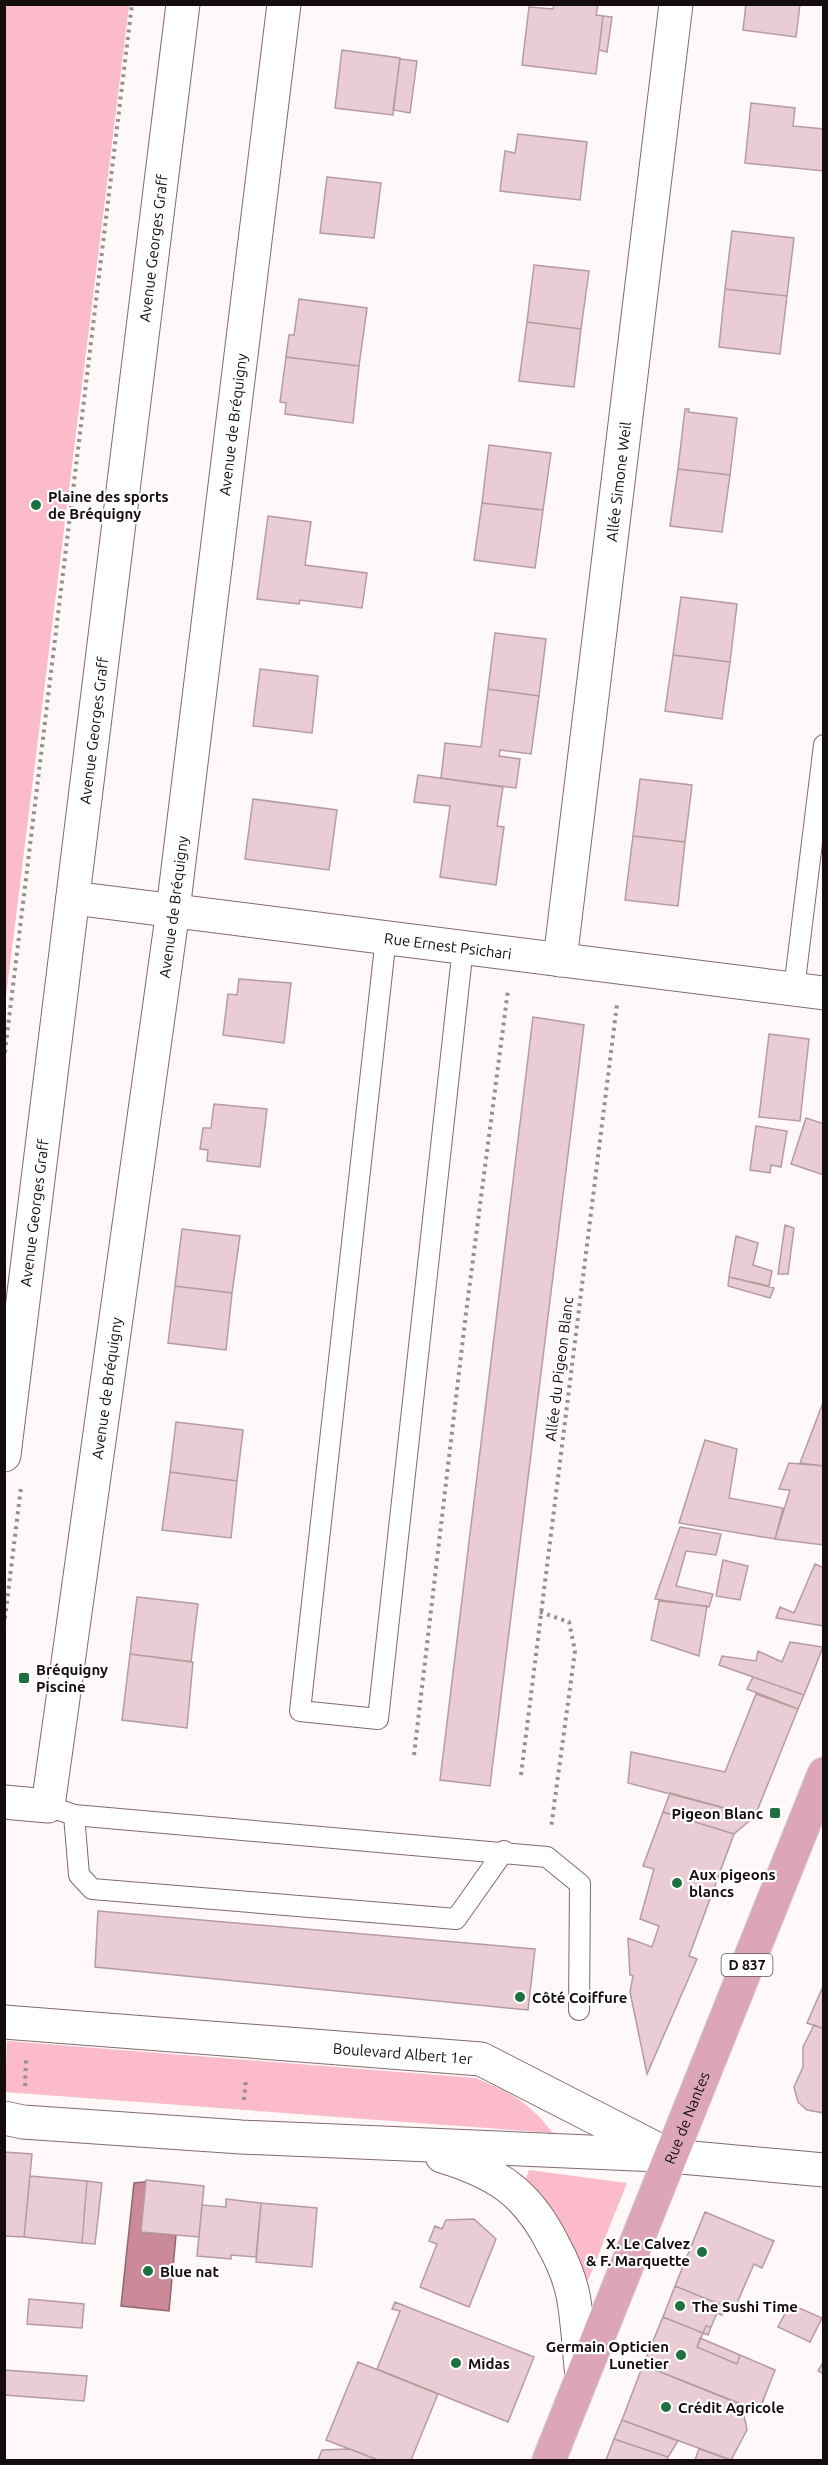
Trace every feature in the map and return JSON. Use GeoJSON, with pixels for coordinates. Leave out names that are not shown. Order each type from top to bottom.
{"type":"FeatureCollection","features":[{"type":"Feature","properties":{"kind":"main road","name":"Rue de Nantes"},"geometry":{"type":"LineString","coordinates":[[549,2460],[824,1774]]}},
{"type":"Feature","properties":{"kind":"street","name":"Avenue Georges Graff"},"geometry":{"type":"LineString","coordinates":[[4,1455],[183,4]]}},
{"type":"Feature","properties":{"kind":"street","name":"Avenue de Bréquigny"},"geometry":{"type":"LineString","coordinates":[[61,1810],[284,4]]}},
{"type":"Feature","properties":{"kind":"street","name":"Allée Simone Weil"},"geometry":{"type":"LineString","coordinates":[[560,960],[676,4]]}},
{"type":"Feature","properties":{"kind":"street","name":"Rue Ernest Psichari"},"geometry":{"type":"LineString","coordinates":[[73,898],[808,991]]}},
{"type":"Feature","properties":{"kind":"street"},"geometry":{"type":"LineString","coordinates":[[4,1802],[61,1810]]}},
{"type":"Feature","properties":{"kind":"street","name":"Boulevard Albert 1er"},"geometry":{"type":"LineString","coordinates":[[4,2022],[481,2059],[670,2156]]}},
{"type":"Feature","properties":{"kind":"street"},"geometry":{"type":"LineString","coordinates":[[4,2118],[23,2122],[241,2137],[670,2156],[824,2170]]}},
{"type":"Feature","properties":{"kind":"street"},"geometry":{"type":"LineString","coordinates":[[416,2145],[501,2180],[526,2200],[538,2216],[566,2270],[573,2296],[582,2377]]}},
{"type":"Feature","properties":{"kind":"lane"},"geometry":{"type":"LineString","coordinates":[[808,991],[824,745]]}},
{"type":"Feature","properties":{"kind":"lane"},"geometry":{"type":"LineString","coordinates":[[386,937],[300,1711],[378,1719],[463,947]]}},
{"type":"Feature","properties":{"kind":"lane"},"geometry":{"type":"LineString","coordinates":[[504,1851],[456,1919],[92,1889],[79,1875],[61,1810],[504,1851],[547,1857],[580,1884],[579,2010]]}},
{"type":"Feature","properties":{"kind":"path"},"geometry":{"type":"LineString","coordinates":[[4,1059],[132,4]]}},
{"type":"Feature","properties":{"kind":"path"},"geometry":{"type":"LineString","coordinates":[[414,1755],[466,1313],[512,954]]}},
{"type":"Feature","properties":{"kind":"path","name":"Allée du Pigeon Blanc"},"geometry":{"type":"LineString","coordinates":[[521,1775],[622,967]]}},
{"type":"Feature","properties":{"kind":"path"},"geometry":{"type":"LineString","coordinates":[[540,1612],[569,1622],[575,1651],[547,1857]]}},
{"type":"Feature","properties":{"kind":"path"},"geometry":{"type":"LineString","coordinates":[[241,2137],[249,2040]]}},
{"type":"Feature","properties":{"kind":"shaded area","name":"Plaine des sports de Bréquigny"},"geometry":{"type":"Polygon","coordinates":[[[4,5],[129,6],[5,1005],[4,5]]]}},
{"type":"Feature","properties":{"kind":"shaded area"},"geometry":{"type":"Polygon","coordinates":[[[7,2041],[476,2078],[519,2100],[536,2113],[553,2133],[5,2092],[7,2041]]]}},
{"type":"Feature","properties":{"kind":"shaded area"},"geometry":{"type":"Polygon","coordinates":[[[529,2170],[627,2183],[588,2281],[576,2255],[525,2182],[529,2170]]]}},
{"type":"Feature","properties":{"kind":"shaded area","name":"Blue nat"},"geometry":{"type":"Polygon","coordinates":[[[153,2181],[141,2232],[176,2235],[169,2311],[121,2306],[134,2183],[153,2181]]]}},
{"type":"Feature","properties":{"kind":"building"},"geometry":{"type":"Polygon","coordinates":[[[554,4],[598,4],[596,15],[603,16],[596,74],[522,65],[529,7],[553,9],[554,4]]]}},
{"type":"Feature","properties":{"kind":"building"},"geometry":{"type":"Polygon","coordinates":[[[746,4],[800,4],[796,37],[743,30],[746,4]]]}},
{"type":"Feature","properties":{"kind":"building"},"geometry":{"type":"Polygon","coordinates":[[[603,16],[612,17],[607,52],[599,50],[603,16]]]}},
{"type":"Feature","properties":{"kind":"building"},"geometry":{"type":"Polygon","coordinates":[[[342,50],[400,58],[393,115],[335,108],[342,50]]]}},
{"type":"Feature","properties":{"kind":"building"},"geometry":{"type":"Polygon","coordinates":[[[400,59],[417,61],[410,113],[393,110],[400,59]]]}},
{"type":"Feature","properties":{"kind":"building"},"geometry":{"type":"Polygon","coordinates":[[[751,103],[795,108],[793,126],[824,129],[824,171],[745,163],[751,103]]]}},
{"type":"Feature","properties":{"kind":"building"},"geometry":{"type":"Polygon","coordinates":[[[518,134],[587,142],[580,200],[500,191],[505,151],[515,153],[518,134]]]}},
{"type":"Feature","properties":{"kind":"building"},"geometry":{"type":"Polygon","coordinates":[[[327,177],[381,183],[374,238],[320,233],[327,177]]]}},
{"type":"Feature","properties":{"kind":"building"},"geometry":{"type":"Polygon","coordinates":[[[732,231],[794,238],[787,296],[725,289],[732,231]]]}},
{"type":"Feature","properties":{"kind":"building"},"geometry":{"type":"Polygon","coordinates":[[[534,265],[589,271],[581,329],[527,322],[534,265]]]}},
{"type":"Feature","properties":{"kind":"building"},"geometry":{"type":"Polygon","coordinates":[[[725,289],[787,296],[780,354],[719,347],[725,289]]]}},
{"type":"Feature","properties":{"kind":"building"},"geometry":{"type":"Polygon","coordinates":[[[299,299],[367,308],[359,366],[286,357],[289,335],[294,335],[299,299]]]}},
{"type":"Feature","properties":{"kind":"building"},"geometry":{"type":"Polygon","coordinates":[[[527,322],[581,329],[574,387],[519,381],[527,322]]]}},
{"type":"Feature","properties":{"kind":"building"},"geometry":{"type":"Polygon","coordinates":[[[286,357],[359,366],[353,423],[285,414],[286,403],[280,402],[286,357]]]}},
{"type":"Feature","properties":{"kind":"building"},"geometry":{"type":"Polygon","coordinates":[[[685,409],[689,409],[688,412],[737,418],[730,475],[678,469],[685,409]]]}},
{"type":"Feature","properties":{"kind":"building"},"geometry":{"type":"Polygon","coordinates":[[[489,445],[551,453],[543,510],[482,503],[489,445]]]}},
{"type":"Feature","properties":{"kind":"building"},"geometry":{"type":"Polygon","coordinates":[[[678,469],[730,475],[722,532],[670,526],[678,469]]]}},
{"type":"Feature","properties":{"kind":"building"},"geometry":{"type":"Polygon","coordinates":[[[482,503],[543,510],[535,568],[474,560],[482,503]]]}},
{"type":"Feature","properties":{"kind":"building"},"geometry":{"type":"Polygon","coordinates":[[[268,516],[311,522],[305,565],[367,573],[362,608],[300,600],[299,604],[257,599],[268,516]]]}},
{"type":"Feature","properties":{"kind":"building"},"geometry":{"type":"Polygon","coordinates":[[[681,597],[737,604],[730,662],[673,655],[681,597]]]}},
{"type":"Feature","properties":{"kind":"building"},"geometry":{"type":"Polygon","coordinates":[[[495,633],[546,639],[539,696],[488,689],[495,633]]]}},
{"type":"Feature","properties":{"kind":"building"},"geometry":{"type":"Polygon","coordinates":[[[673,655],[730,662],[722,719],[665,711],[673,655]]]}},
{"type":"Feature","properties":{"kind":"building"},"geometry":{"type":"Polygon","coordinates":[[[260,669],[318,676],[312,733],[253,726],[260,669]]]}},
{"type":"Feature","properties":{"kind":"building"},"geometry":{"type":"Polygon","coordinates":[[[488,689],[539,696],[531,754],[500,750],[499,756],[520,759],[516,788],[441,778],[445,743],[481,747],[488,689]]]}},
{"type":"Feature","properties":{"kind":"building"},"geometry":{"type":"Polygon","coordinates":[[[418,775],[503,787],[497,826],[504,827],[496,885],[440,877],[450,806],[414,802],[418,775]]]}},
{"type":"Feature","properties":{"kind":"building"},"geometry":{"type":"Polygon","coordinates":[[[640,779],[692,785],[685,842],[633,836],[640,779]]]}},
{"type":"Feature","properties":{"kind":"building"},"geometry":{"type":"Polygon","coordinates":[[[253,799],[337,810],[329,870],[245,859],[253,799]]]}},
{"type":"Feature","properties":{"kind":"building"},"geometry":{"type":"Polygon","coordinates":[[[633,836],[685,842],[678,906],[625,900],[633,836]]]}},
{"type":"Feature","properties":{"kind":"building"},"geometry":{"type":"Polygon","coordinates":[[[239,979],[291,983],[284,1043],[223,1035],[228,994],[237,995],[239,979]]]}},
{"type":"Feature","properties":{"kind":"building"},"geometry":{"type":"Polygon","coordinates":[[[533,1017],[584,1025],[490,1786],[440,1780],[533,1017]]]}},
{"type":"Feature","properties":{"kind":"building"},"geometry":{"type":"Polygon","coordinates":[[[769,1034],[809,1039],[800,1121],[759,1117],[769,1034]]]}},
{"type":"Feature","properties":{"kind":"building"},"geometry":{"type":"Polygon","coordinates":[[[214,1104],[267,1109],[260,1167],[207,1161],[208,1150],[200,1149],[203,1128],[211,1128],[214,1104]]]}},
{"type":"Feature","properties":{"kind":"building"},"geometry":{"type":"Polygon","coordinates":[[[806,1118],[824,1124],[824,1175],[791,1164],[806,1118]]]}},
{"type":"Feature","properties":{"kind":"building"},"geometry":{"type":"Polygon","coordinates":[[[756,1126],[787,1131],[781,1167],[771,1165],[770,1173],[750,1170],[756,1126]]]}},
{"type":"Feature","properties":{"kind":"building"},"geometry":{"type":"Polygon","coordinates":[[[785,1225],[794,1228],[788,1274],[778,1274],[785,1225]]]}},
{"type":"Feature","properties":{"kind":"building"},"geometry":{"type":"Polygon","coordinates":[[[182,1229],[240,1236],[232,1293],[175,1286],[182,1229]]]}},
{"type":"Feature","properties":{"kind":"building"},"geometry":{"type":"Polygon","coordinates":[[[736,1236],[758,1243],[753,1265],[772,1271],[769,1286],[729,1277],[736,1236]]]}},
{"type":"Feature","properties":{"kind":"building"},"geometry":{"type":"Polygon","coordinates":[[[729,1277],[774,1288],[770,1298],[728,1286],[729,1277]]]}},
{"type":"Feature","properties":{"kind":"building"},"geometry":{"type":"Polygon","coordinates":[[[175,1286],[232,1293],[226,1350],[168,1343],[175,1286]]]}},
{"type":"Feature","properties":{"kind":"building"},"geometry":{"type":"Polygon","coordinates":[[[824,1400],[824,1466],[800,1463],[824,1400]]]}},
{"type":"Feature","properties":{"kind":"building"},"geometry":{"type":"Polygon","coordinates":[[[176,1422],[243,1430],[237,1481],[170,1472],[176,1422]]]}},
{"type":"Feature","properties":{"kind":"building"},"geometry":{"type":"Polygon","coordinates":[[[705,1440],[737,1449],[729,1498],[783,1508],[775,1539],[679,1523],[705,1440]]]}},
{"type":"Feature","properties":{"kind":"building"},"geometry":{"type":"Polygon","coordinates":[[[789,1463],[824,1466],[824,1545],[775,1539],[790,1490],[779,1489],[789,1463]]]}},
{"type":"Feature","properties":{"kind":"building"},"geometry":{"type":"Polygon","coordinates":[[[170,1472],[237,1481],[231,1538],[162,1530],[170,1472]]]}},
{"type":"Feature","properties":{"kind":"building"},"geometry":{"type":"Polygon","coordinates":[[[680,1527],[721,1534],[716,1555],[686,1551],[676,1586],[713,1594],[709,1607],[655,1599],[680,1527]]]}},
{"type":"Feature","properties":{"kind":"building"},"geometry":{"type":"Polygon","coordinates":[[[723,1560],[748,1566],[740,1600],[716,1596],[723,1560]]]}},
{"type":"Feature","properties":{"kind":"building"},"geometry":{"type":"Polygon","coordinates":[[[815,1564],[824,1568],[824,1626],[776,1618],[780,1607],[794,1613],[815,1564]]]}},
{"type":"Feature","properties":{"kind":"building"},"geometry":{"type":"Polygon","coordinates":[[[137,1597],[198,1604],[191,1662],[130,1654],[137,1597]]]}},
{"type":"Feature","properties":{"kind":"building"},"geometry":{"type":"Polygon","coordinates":[[[659,1601],[707,1606],[699,1656],[651,1640],[659,1601]]]}},
{"type":"Feature","properties":{"kind":"building"},"geometry":{"type":"Polygon","coordinates":[[[790,1642],[823,1647],[804,1695],[719,1665],[722,1656],[756,1661],[758,1651],[782,1662],[790,1642]]]}},
{"type":"Feature","properties":{"kind":"building"},"geometry":{"type":"Polygon","coordinates":[[[130,1654],[193,1662],[187,1728],[122,1720],[130,1654]]]}},
{"type":"Feature","properties":{"kind":"building"},"geometry":{"type":"Polygon","coordinates":[[[753,1677],[804,1695],[798,1709],[747,1689],[753,1677]]]}},
{"type":"Feature","properties":{"kind":"building"},"geometry":{"type":"Polygon","coordinates":[[[756,1694],[798,1709],[755,1816],[628,1783],[631,1752],[725,1772],[756,1694]]]}},
{"type":"Feature","properties":{"kind":"building"},"geometry":{"type":"Polygon","coordinates":[[[670,1793],[755,1816],[734,1834],[663,1812],[670,1793]]]}},
{"type":"Feature","properties":{"kind":"building"},"geometry":{"type":"Polygon","coordinates":[[[663,1812],[734,1834],[689,1956],[697,1959],[647,2074],[630,1992],[633,1976],[630,1975],[628,1938],[652,1947],[659,1926],[640,1919],[654,1869],[643,1866],[663,1812]]]}},
{"type":"Feature","properties":{"kind":"building"},"geometry":{"type":"Polygon","coordinates":[[[98,1911],[535,1949],[528,2010],[95,1967],[98,1911]]]}},
{"type":"Feature","properties":{"kind":"building"},"geometry":{"type":"Polygon","coordinates":[[[824,1984],[824,2029],[807,2023],[824,1984]]]}},
{"type":"Feature","properties":{"kind":"building"},"geometry":{"type":"Polygon","coordinates":[[[814,2025],[824,2029],[824,2113],[807,2110],[798,2102],[794,2087],[803,2067],[803,2047],[814,2025]]]}},
{"type":"Feature","properties":{"kind":"building"},"geometry":{"type":"Polygon","coordinates":[[[4,2152],[32,2154],[24,2237],[4,2236],[4,2152]]]}},
{"type":"Feature","properties":{"kind":"building"},"geometry":{"type":"Polygon","coordinates":[[[30,2176],[87,2181],[82,2243],[24,2237],[30,2176]]]}},
{"type":"Feature","properties":{"kind":"building"},"geometry":{"type":"Polygon","coordinates":[[[146,2180],[204,2186],[199,2237],[141,2232],[146,2180]]]}},
{"type":"Feature","properties":{"kind":"building"},"geometry":{"type":"Polygon","coordinates":[[[87,2181],[102,2183],[95,2244],[82,2243],[87,2181]]]}},
{"type":"Feature","properties":{"kind":"building"},"geometry":{"type":"Polygon","coordinates":[[[226,2199],[261,2203],[256,2257],[231,2255],[231,2259],[197,2256],[202,2205],[226,2207],[226,2199]]]}},
{"type":"Feature","properties":{"kind":"building"},"geometry":{"type":"Polygon","coordinates":[[[261,2203],[317,2208],[312,2267],[256,2262],[261,2203]]]}},
{"type":"Feature","properties":{"kind":"building"},"geometry":{"type":"Polygon","coordinates":[[[705,2212],[774,2241],[762,2268],[754,2264],[734,2310],[675,2286],[705,2212]]]}},
{"type":"Feature","properties":{"kind":"building"},"geometry":{"type":"Polygon","coordinates":[[[474,2219],[496,2239],[469,2307],[420,2287],[437,2244],[429,2241],[435,2226],[442,2229],[446,2220],[474,2219]]]}},
{"type":"Feature","properties":{"kind":"building"},"geometry":{"type":"Polygon","coordinates":[[[675,2286],[734,2310],[733,2313],[725,2309],[722,2315],[717,2313],[711,2327],[706,2326],[703,2333],[663,2317],[675,2286]]]}},
{"type":"Feature","properties":{"kind":"building"},"geometry":{"type":"Polygon","coordinates":[[[29,2299],[84,2304],[82,2328],[27,2324],[29,2299]]]}},
{"type":"Feature","properties":{"kind":"building","name":"Midas"},"geometry":{"type":"Polygon","coordinates":[[[395,2302],[534,2357],[508,2422],[377,2369],[400,2311],[392,2309],[395,2302]]]}},
{"type":"Feature","properties":{"kind":"building"},"geometry":{"type":"Polygon","coordinates":[[[790,2304],[822,2318],[810,2342],[778,2327],[790,2304]]]}},
{"type":"Feature","properties":{"kind":"building"},"geometry":{"type":"Polygon","coordinates":[[[663,2317],[703,2333],[697,2347],[737,2364],[740,2355],[775,2370],[759,2411],[643,2365],[663,2317]]]}},
{"type":"Feature","properties":{"kind":"building"},"geometry":{"type":"Polygon","coordinates":[[[706,2326],[711,2327],[708,2335],[703,2333],[706,2326]]]}},
{"type":"Feature","properties":{"kind":"building"},"geometry":{"type":"Polygon","coordinates":[[[700,2338],[740,2355],[737,2364],[697,2347],[700,2338]]]}},
{"type":"Feature","properties":{"kind":"building"},"geometry":{"type":"Polygon","coordinates":[[[824,2361],[824,2374],[818,2371],[824,2361]]]}},
{"type":"Feature","properties":{"kind":"building"},"geometry":{"type":"Polygon","coordinates":[[[358,2362],[438,2394],[411,2460],[378,2460],[326,2440],[358,2362]]]}},
{"type":"Feature","properties":{"kind":"building"},"geometry":{"type":"Polygon","coordinates":[[[643,2365],[742,2405],[747,2430],[731,2460],[622,2420],[643,2365]]]}},
{"type":"Feature","properties":{"kind":"building"},"geometry":{"type":"Polygon","coordinates":[[[4,2370],[87,2376],[84,2401],[4,2395],[4,2370]]]}},
{"type":"Feature","properties":{"kind":"building"},"geometry":{"type":"Polygon","coordinates":[[[622,2420],[678,2441],[668,2457],[614,2439],[622,2420]]]}},
{"type":"Feature","properties":{"kind":"building"},"geometry":{"type":"Polygon","coordinates":[[[614,2439],[668,2457],[667,2460],[606,2460],[614,2439]]]}},
{"type":"Feature","properties":{"kind":"building"},"geometry":{"type":"Polygon","coordinates":[[[350,2449],[378,2460],[318,2460],[322,2450],[350,2449]]]}},
{"type":"Feature","properties":{"kind":"building"},"geometry":{"type":"Polygon","coordinates":[[[699,2449],[731,2460],[695,2460],[699,2449]]]}},
{"type":"Feature","properties":{"kind":"place","name":"Plaine des sports de Bréquigny"},"geometry":{"type":"Point","coordinates":[36,505]}},
{"type":"Feature","properties":{"kind":"place","name":"Bréquigny Piscine"},"geometry":{"type":"Point","coordinates":[24,1678]}},
{"type":"Feature","properties":{"kind":"place","name":"Pigeon Blanc"},"geometry":{"type":"Point","coordinates":[775,1813]}},
{"type":"Feature","properties":{"kind":"place","name":"Aux pigeons blancs"},"geometry":{"type":"Point","coordinates":[677,1883]}},
{"type":"Feature","properties":{"kind":"place","name":"Côté Coiffure"},"geometry":{"type":"Point","coordinates":[520,1997]}},
{"type":"Feature","properties":{"kind":"place","name":"X. Le Calvez & F. Marquette"},"geometry":{"type":"Point","coordinates":[702,2252]}},
{"type":"Feature","properties":{"kind":"place","name":"Blue nat"},"geometry":{"type":"Point","coordinates":[148,2271]}},
{"type":"Feature","properties":{"kind":"place","name":"The Sushi Time"},"geometry":{"type":"Point","coordinates":[680,2306]}},
{"type":"Feature","properties":{"kind":"place","name":"Germain Opticien Lunetier"},"geometry":{"type":"Point","coordinates":[681,2355]}},
{"type":"Feature","properties":{"kind":"place","name":"Midas"},"geometry":{"type":"Point","coordinates":[456,2363]}},
{"type":"Feature","properties":{"kind":"place","name":"Crédit Agricole"},"geometry":{"type":"Point","coordinates":[666,2407]}}]}
